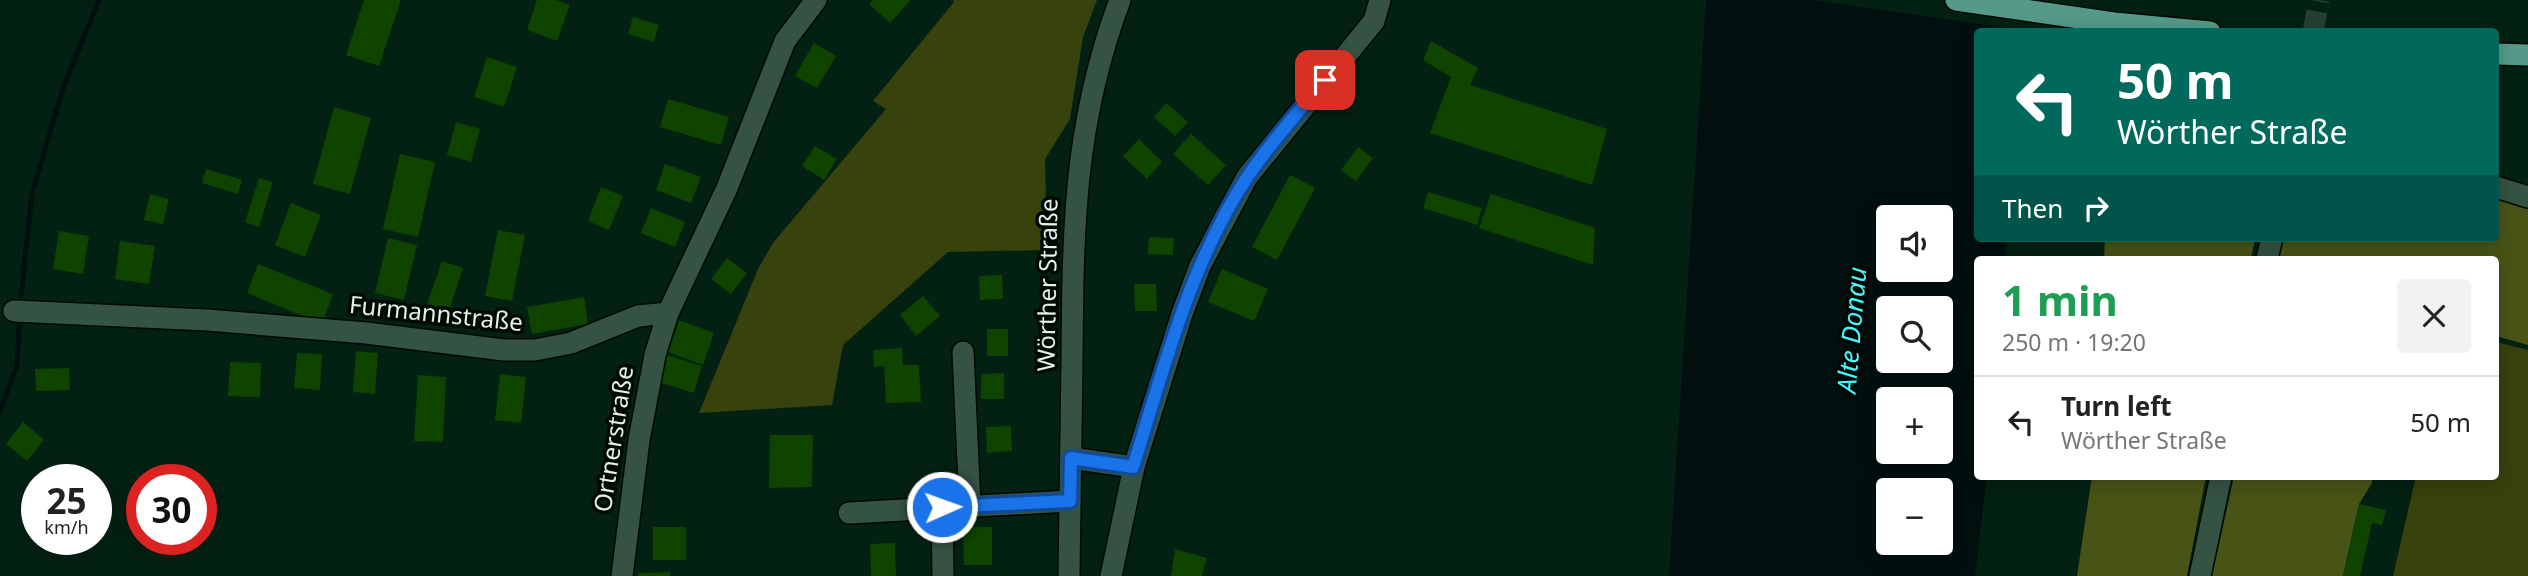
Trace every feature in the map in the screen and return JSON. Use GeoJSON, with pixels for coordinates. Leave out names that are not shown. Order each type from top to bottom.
{"type":"FeatureCollection","features":[{"type":"Feature","properties":{"kind":"main road"},"geometry":{"type":"LineString","coordinates":[[1956,0],[2113,23],[2167,28]]}},
{"type":"Feature","properties":{"kind":"main road"},"geometry":{"type":"LineString","coordinates":[[2499,54],[2528,55]]}},
{"type":"Feature","properties":{"kind":"street"},"geometry":{"type":"LineString","coordinates":[[668,313],[727,188],[785,41],[816,0]]}},
{"type":"Feature","properties":{"kind":"street","name":"Wörther Straße"},"geometry":{"type":"LineString","coordinates":[[1069,576],[1073,257],[1079,166],[1097,67],[1119,0]]}},
{"type":"Feature","properties":{"kind":"street"},"geometry":{"type":"LineString","coordinates":[[1111,576],[1133,467],[1200,266],[1247,177],[1374,21],[1380,0]]}},
{"type":"Feature","properties":{"kind":"street"},"geometry":{"type":"LineString","coordinates":[[2499,188],[2528,197]]}},
{"type":"Feature","properties":{"kind":"street","name":"Furmannstraße"},"geometry":{"type":"LineString","coordinates":[[13,311],[221,321],[366,333],[514,350],[535,350],[571,343],[638,316],[668,313]]}},
{"type":"Feature","properties":{"kind":"street","name":"Ortnerstraße"},"geometry":{"type":"LineString","coordinates":[[622,576],[639,440],[655,355],[668,313]]}},
{"type":"Feature","properties":{"kind":"street"},"geometry":{"type":"LineString","coordinates":[[963,352],[970,506]]}},
{"type":"Feature","properties":{"kind":"street"},"geometry":{"type":"LineString","coordinates":[[1071,458],[1133,467]]}},
{"type":"Feature","properties":{"kind":"street"},"geometry":{"type":"LineString","coordinates":[[2200,576],[2220,480]]}},
{"type":"Feature","properties":{"kind":"street"},"geometry":{"type":"LineString","coordinates":[[849,513],[1070,501]]}},
{"type":"Feature","properties":{"kind":"street"},"geometry":{"type":"LineString","coordinates":[[942,507],[943,576]]}},
{"type":"Feature","properties":{"kind":"green space"},"geometry":{"type":"Polygon","coordinates":[[[953,0],[1097,0],[1083,37],[1070,119],[1045,159],[1047,250],[948,252],[843,345],[832,405],[699,413],[758,269],[773,243],[886,109],[873,101],[953,0]]]}},
{"type":"Feature","properties":{"kind":"green space"},"geometry":{"type":"Polygon","coordinates":[[[2499,199],[2528,208],[2528,345],[2499,337],[2499,256],[2280,256],[2282,242],[2499,242],[2499,199]]]}},
{"type":"Feature","properties":{"kind":"green space"},"geometry":{"type":"Polygon","coordinates":[[[2105,242],[2254,242],[2252,256],[2104,256],[2105,242]]]}},
{"type":"Feature","properties":{"kind":"green space"},"geometry":{"type":"Polygon","coordinates":[[[2499,343],[2528,350],[2528,576],[2393,576],[2415,480],[2499,480],[2499,343]]]}},
{"type":"Feature","properties":{"kind":"green space"},"geometry":{"type":"Polygon","coordinates":[[[2091,480],[2205,480],[2187,576],[2077,576],[2091,480]]]}},
{"type":"Feature","properties":{"kind":"green space"},"geometry":{"type":"Polygon","coordinates":[[[2233,480],[2372,480],[2359,504],[2343,576],[2212,576],[2233,480]]]}},
{"type":"Feature","properties":{"kind":"water","name":"Alte Donau"},"geometry":{"type":"Polygon","coordinates":[[[1706,0],[2027,0],[2025,28],[1974,28],[1974,242],[2007,242],[2005,256],[1974,256],[1974,480],[1987,480],[1975,576],[1669,576],[1706,0]]]}},
{"type":"Feature","properties":{"kind":"pier"},"geometry":{"type":"Polygon","coordinates":[[[1812,0],[2031,0],[2028,28],[2007,28],[1812,0]]]}},
{"type":"Feature","properties":{"kind":"building"},"geometry":{"type":"Polygon","coordinates":[[[364,0],[401,0],[379,66],[346,55],[364,0]]]}},
{"type":"Feature","properties":{"kind":"building"},"geometry":{"type":"Polygon","coordinates":[[[537,0],[556,0],[570,5],[557,41],[527,30],[537,0]]]}},
{"type":"Feature","properties":{"kind":"building"},"geometry":{"type":"Polygon","coordinates":[[[873,0],[911,0],[890,23],[869,4],[873,0]]]}},
{"type":"Feature","properties":{"kind":"building"},"geometry":{"type":"Polygon","coordinates":[[[633,17],[659,25],[654,42],[628,34],[633,17]]]}},
{"type":"Feature","properties":{"kind":"building"},"geometry":{"type":"Polygon","coordinates":[[[1431,41],[1478,68],[1470,85],[1607,129],[1592,185],[1430,133],[1451,77],[1423,60],[1431,41]]]}},
{"type":"Feature","properties":{"kind":"building"},"geometry":{"type":"Polygon","coordinates":[[[814,43],[836,56],[817,88],[795,76],[814,43]]]}},
{"type":"Feature","properties":{"kind":"building"},"geometry":{"type":"Polygon","coordinates":[[[487,57],[517,67],[504,107],[474,97],[487,57]]]}},
{"type":"Feature","properties":{"kind":"building"},"geometry":{"type":"Polygon","coordinates":[[[668,99],[729,117],[721,145],[660,127],[668,99]]]}},
{"type":"Feature","properties":{"kind":"building"},"geometry":{"type":"Polygon","coordinates":[[[1166,103],[1188,122],[1175,136],[1154,117],[1166,103]]]}},
{"type":"Feature","properties":{"kind":"building"},"geometry":{"type":"Polygon","coordinates":[[[334,107],[371,118],[350,194],[313,184],[334,107]]]}},
{"type":"Feature","properties":{"kind":"building"},"geometry":{"type":"Polygon","coordinates":[[[456,122],[480,129],[471,162],[447,155],[456,122]]]}},
{"type":"Feature","properties":{"kind":"building"},"geometry":{"type":"Polygon","coordinates":[[[1191,134],[1226,165],[1208,185],[1173,154],[1191,134]]]}},
{"type":"Feature","properties":{"kind":"building"},"geometry":{"type":"Polygon","coordinates":[[[1139,139],[1162,162],[1147,179],[1123,156],[1139,139]]]}},
{"type":"Feature","properties":{"kind":"building"},"geometry":{"type":"Polygon","coordinates":[[[815,146],[837,159],[824,180],[802,166],[815,146]]]}},
{"type":"Feature","properties":{"kind":"building"},"geometry":{"type":"Polygon","coordinates":[[[1358,147],[1373,158],[1356,181],[1341,170],[1358,147]]]}},
{"type":"Feature","properties":{"kind":"building"},"geometry":{"type":"Polygon","coordinates":[[[400,154],[435,162],[418,237],[383,229],[400,154]]]}},
{"type":"Feature","properties":{"kind":"building"},"geometry":{"type":"Polygon","coordinates":[[[665,164],[701,177],[691,203],[656,190],[665,164]]]}},
{"type":"Feature","properties":{"kind":"building"},"geometry":{"type":"Polygon","coordinates":[[[206,169],[242,180],[238,194],[202,183],[206,169]]]}},
{"type":"Feature","properties":{"kind":"building"},"geometry":{"type":"Polygon","coordinates":[[[1290,175],[1315,188],[1277,260],[1252,247],[1290,175]]]}},
{"type":"Feature","properties":{"kind":"building"},"geometry":{"type":"Polygon","coordinates":[[[259,178],[273,182],[259,227],[245,222],[259,178]]]}},
{"type":"Feature","properties":{"kind":"building"},"geometry":{"type":"Polygon","coordinates":[[[601,187],[623,196],[609,230],[588,221],[601,187]]]}},
{"type":"Feature","properties":{"kind":"building"},"geometry":{"type":"Polygon","coordinates":[[[1428,192],[1482,208],[1477,225],[1423,208],[1428,192]]]}},
{"type":"Feature","properties":{"kind":"building"},"geometry":{"type":"Polygon","coordinates":[[[150,194],[169,199],[163,224],[144,220],[150,194]]]}},
{"type":"Feature","properties":{"kind":"building"},"geometry":{"type":"Polygon","coordinates":[[[1491,194],[1595,228],[1593,265],[1479,228],[1491,194]]]}},
{"type":"Feature","properties":{"kind":"building"},"geometry":{"type":"Polygon","coordinates":[[[291,203],[321,215],[305,257],[275,245],[291,203]]]}},
{"type":"Feature","properties":{"kind":"building"},"geometry":{"type":"Polygon","coordinates":[[[651,208],[685,222],[675,247],[641,233],[651,208]]]}},
{"type":"Feature","properties":{"kind":"building"},"geometry":{"type":"Polygon","coordinates":[[[498,230],[525,235],[512,301],[485,296],[498,230]]]}},
{"type":"Feature","properties":{"kind":"building"},"geometry":{"type":"Polygon","coordinates":[[[59,231],[89,236],[83,274],[53,269],[59,231]]]}},
{"type":"Feature","properties":{"kind":"building"},"geometry":{"type":"Polygon","coordinates":[[[1149,237],[1174,238],[1173,255],[1148,254],[1149,237]]]}},
{"type":"Feature","properties":{"kind":"building"},"geometry":{"type":"Polygon","coordinates":[[[388,238],[417,245],[404,300],[375,293],[388,238]]]}},
{"type":"Feature","properties":{"kind":"building"},"geometry":{"type":"Polygon","coordinates":[[[120,241],[155,246],[149,284],[115,279],[120,241]]]}},
{"type":"Feature","properties":{"kind":"building"},"geometry":{"type":"Polygon","coordinates":[[[727,258],[747,273],[731,294],[711,279],[727,258]]]}},
{"type":"Feature","properties":{"kind":"building"},"geometry":{"type":"Polygon","coordinates":[[[442,261],[463,268],[447,317],[425,310],[442,261]]]}},
{"type":"Feature","properties":{"kind":"building"},"geometry":{"type":"Polygon","coordinates":[[[258,264],[333,294],[322,324],[247,293],[258,264]]]}},
{"type":"Feature","properties":{"kind":"building"},"geometry":{"type":"Polygon","coordinates":[[[1222,269],[1268,289],[1254,321],[1208,302],[1222,269]]]}},
{"type":"Feature","properties":{"kind":"building"},"geometry":{"type":"Polygon","coordinates":[[[1002,275],[1003,299],[980,300],[979,276],[1002,275]]]}},
{"type":"Feature","properties":{"kind":"building"},"geometry":{"type":"Polygon","coordinates":[[[1134,284],[1156,284],[1157,311],[1135,311],[1134,284]]]}},
{"type":"Feature","properties":{"kind":"building"},"geometry":{"type":"Polygon","coordinates":[[[923,296],[940,316],[916,336],[900,315],[923,296]]]}},
{"type":"Feature","properties":{"kind":"building"},"geometry":{"type":"Polygon","coordinates":[[[584,297],[588,324],[532,334],[527,307],[584,297]]]}},
{"type":"Feature","properties":{"kind":"building"},"geometry":{"type":"Polygon","coordinates":[[[679,320],[714,333],[703,365],[668,352],[679,320]]]}},
{"type":"Feature","properties":{"kind":"building"},"geometry":{"type":"Polygon","coordinates":[[[987,329],[1008,329],[1008,356],[987,356],[987,329]]]}},
{"type":"Feature","properties":{"kind":"building"},"geometry":{"type":"Polygon","coordinates":[[[902,348],[903,365],[919,365],[921,402],[886,403],[884,366],[874,367],[873,350],[902,348]]]}},
{"type":"Feature","properties":{"kind":"building"},"geometry":{"type":"Polygon","coordinates":[[[356,351],[378,353],[375,394],[353,392],[356,351]]]}},
{"type":"Feature","properties":{"kind":"building"},"geometry":{"type":"Polygon","coordinates":[[[297,353],[322,354],[320,390],[294,388],[297,353]]]}},
{"type":"Feature","properties":{"kind":"building"},"geometry":{"type":"Polygon","coordinates":[[[667,355],[702,366],[694,393],[659,382],[667,355]]]}},
{"type":"Feature","properties":{"kind":"building"},"geometry":{"type":"Polygon","coordinates":[[[230,362],[261,363],[260,397],[228,396],[230,362]]]}},
{"type":"Feature","properties":{"kind":"building"},"geometry":{"type":"Polygon","coordinates":[[[69,368],[70,390],[36,391],[35,369],[69,368]]]}},
{"type":"Feature","properties":{"kind":"building"},"geometry":{"type":"Polygon","coordinates":[[[1004,373],[1004,399],[981,399],[981,374],[1004,373]]]}},
{"type":"Feature","properties":{"kind":"building"},"geometry":{"type":"Polygon","coordinates":[[[500,374],[526,377],[521,423],[495,420],[500,374]]]}},
{"type":"Feature","properties":{"kind":"building"},"geometry":{"type":"Polygon","coordinates":[[[418,375],[446,377],[443,442],[414,441],[418,375]]]}},
{"type":"Feature","properties":{"kind":"building"},"geometry":{"type":"Polygon","coordinates":[[[23,422],[44,440],[27,461],[6,444],[23,422]]]}},
{"type":"Feature","properties":{"kind":"building"},"geometry":{"type":"Polygon","coordinates":[[[1011,426],[1012,451],[987,453],[986,427],[1011,426]]]}},
{"type":"Feature","properties":{"kind":"building"},"geometry":{"type":"Polygon","coordinates":[[[770,435],[813,435],[812,487],[769,488],[770,435]]]}},
{"type":"Feature","properties":{"kind":"building"},"geometry":{"type":"Polygon","coordinates":[[[2359,504],[2386,510],[2382,525],[2372,523],[2360,576],[2343,576],[2359,504]]]}},
{"type":"Feature","properties":{"kind":"building"},"geometry":{"type":"Polygon","coordinates":[[[653,527],[686,527],[686,560],[653,560],[653,527]]]}},
{"type":"Feature","properties":{"kind":"building"},"geometry":{"type":"Polygon","coordinates":[[[963,527],[992,527],[992,565],[964,565],[963,527]]]}},
{"type":"Feature","properties":{"kind":"building"},"geometry":{"type":"Polygon","coordinates":[[[895,543],[896,576],[871,576],[870,544],[895,543]]]}},
{"type":"Feature","properties":{"kind":"building"},"geometry":{"type":"Polygon","coordinates":[[[1175,549],[1207,558],[1202,576],[1171,576],[1175,549]]]}},
{"type":"Feature","properties":{"kind":"building"},"geometry":{"type":"Polygon","coordinates":[[[670,572],[670,576],[638,576],[638,573],[670,572]]]}},
{"type":"Feature","properties":{"kind":"waterway"},"geometry":{"type":"LineString","coordinates":[[21,296],[32,194],[63,88],[99,0]]}},
{"type":"Feature","properties":{"kind":"waterway"},"geometry":{"type":"LineString","coordinates":[[0,411],[17,365],[19,326]]}},
{"type":"Feature","properties":{"kind":"tunnel"},"geometry":{"type":"LineString","coordinates":[[2314,28],[2319,0]]}},
{"type":"Feature","properties":{"kind":"route"},"geometry":{"type":"LineString","coordinates":[[942,507],[1070,501],[1071,458],[1133,467],[1200,266],[1247,177],[1325,80]]}}]}
